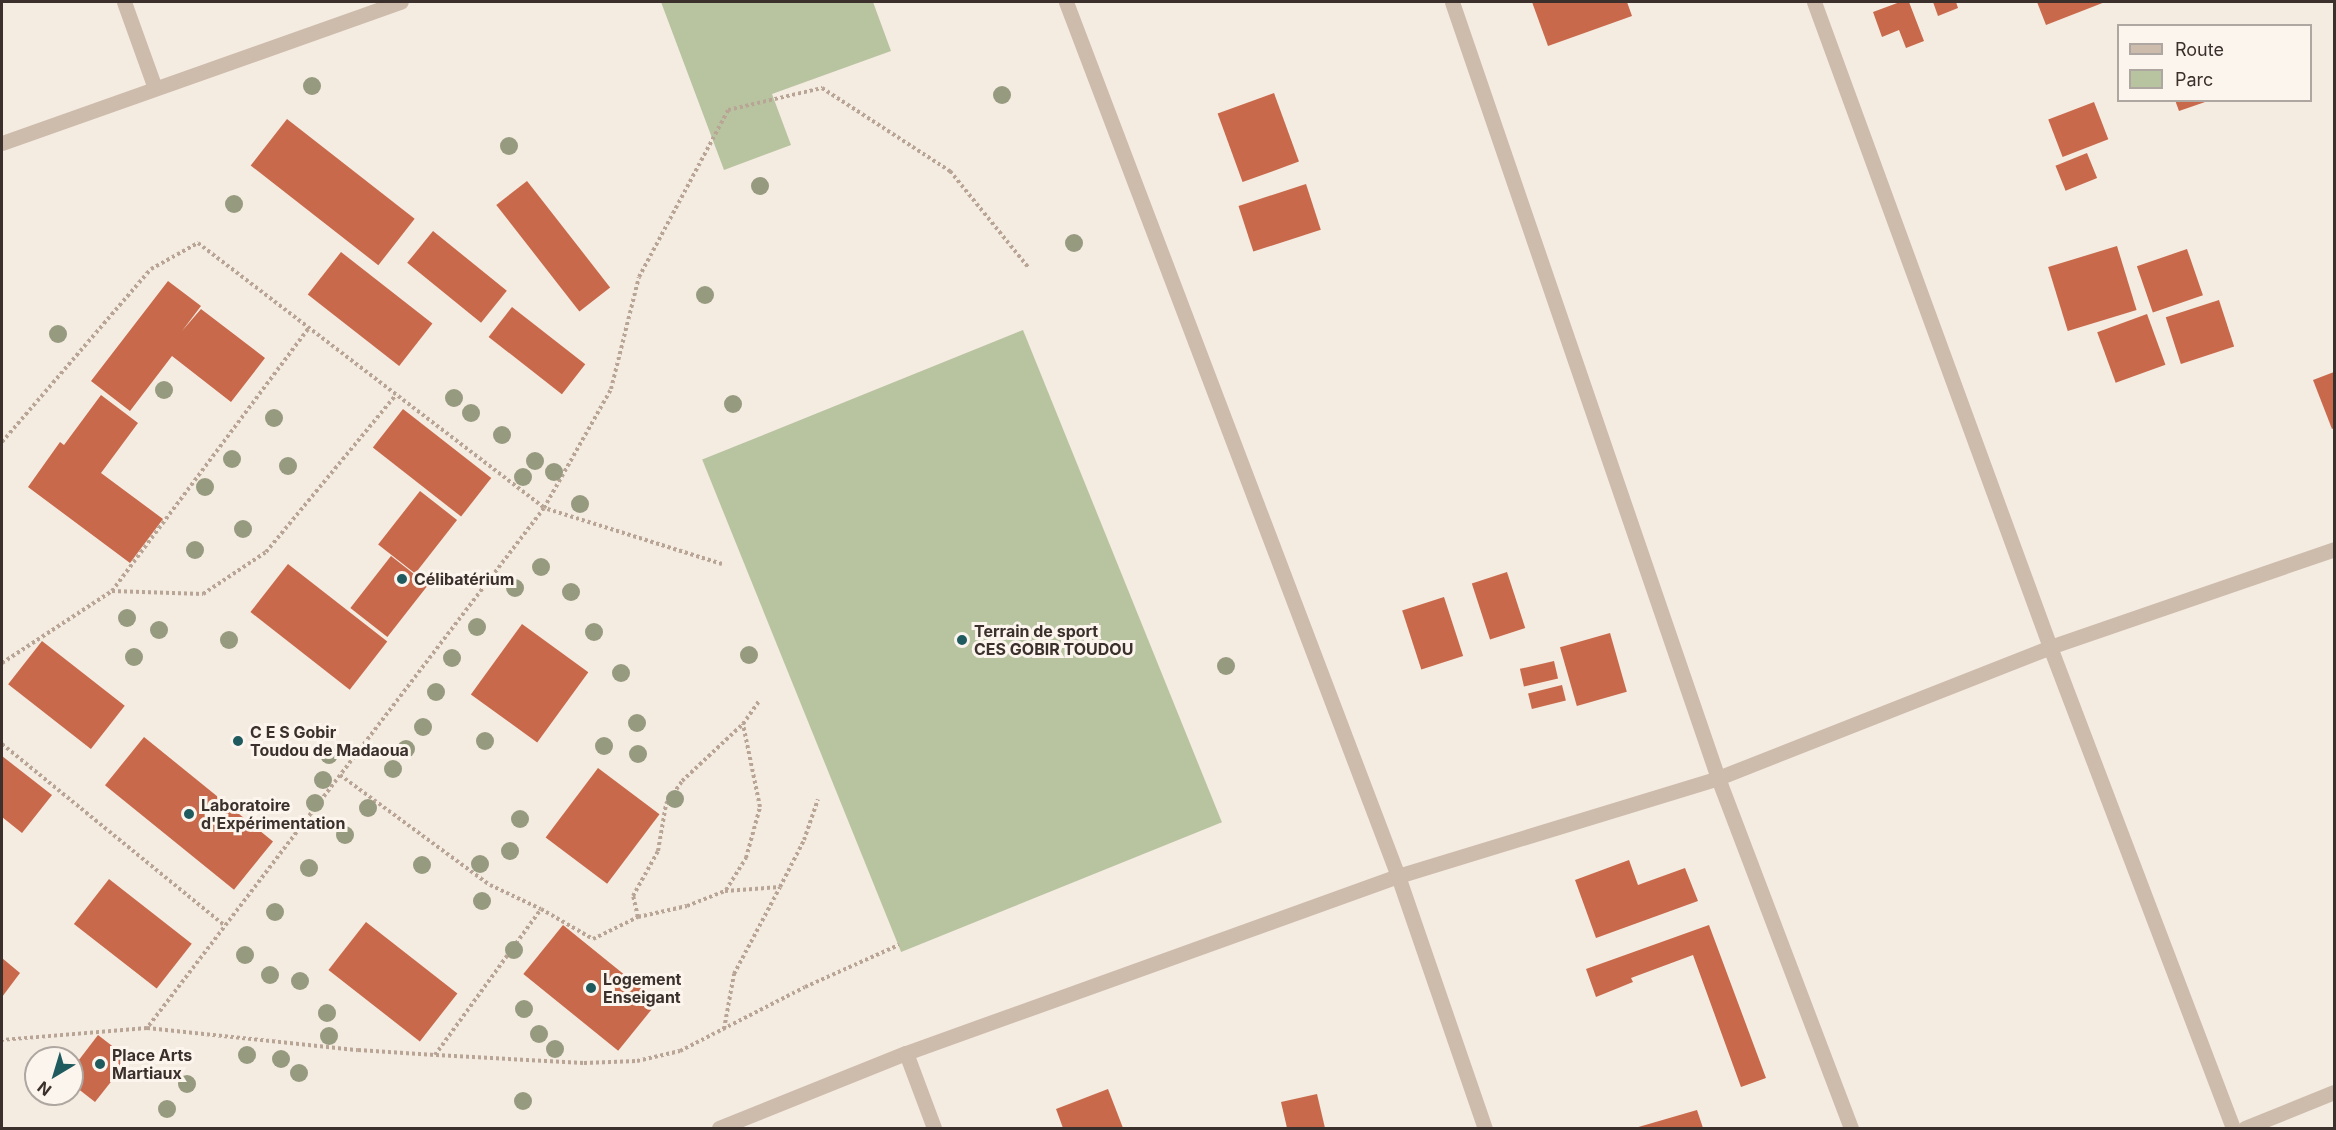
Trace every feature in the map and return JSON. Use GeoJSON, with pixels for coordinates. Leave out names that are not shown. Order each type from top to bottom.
{"type":"FeatureCollection","features":[{"type":"Feature","properties":{"kind":"street"},"geometry":{"type":"LineString","coordinates":[[124,2],[155,88]]}},
{"type":"Feature","properties":{"kind":"street"},"geometry":{"type":"LineString","coordinates":[[2,143],[401,2]]}},
{"type":"Feature","properties":{"kind":"street"},"geometry":{"type":"LineString","coordinates":[[1066,2],[1398,876],[1485,1128]]}},
{"type":"Feature","properties":{"kind":"street"},"geometry":{"type":"LineString","coordinates":[[1452,2],[1718,778],[1851,1128]]}},
{"type":"Feature","properties":{"kind":"street"},"geometry":{"type":"LineString","coordinates":[[1814,2],[2050,647],[2233,1128]]}},
{"type":"Feature","properties":{"kind":"street"},"geometry":{"type":"LineString","coordinates":[[719,1128],[906,1053],[1398,876],[1718,778],[2050,647],[2334,549]]}},
{"type":"Feature","properties":{"kind":"street"},"geometry":{"type":"LineString","coordinates":[[906,1053],[934,1128]]}},
{"type":"Feature","properties":{"kind":"street"},"geometry":{"type":"LineString","coordinates":[[2245,1128],[2334,1092]]}},
{"type":"Feature","properties":{"kind":"path"},"geometry":{"type":"LineString","coordinates":[[147,1028],[544,508],[610,389],[639,277],[728,110],[822,88],[950,171],[1029,267]]}},
{"type":"Feature","properties":{"kind":"path"},"geometry":{"type":"LineString","coordinates":[[2,442],[151,269],[198,243],[544,508],[722,564]]}},
{"type":"Feature","properties":{"kind":"path"},"geometry":{"type":"LineString","coordinates":[[2,663],[112,591],[309,328]]}},
{"type":"Feature","properties":{"kind":"path"},"geometry":{"type":"LineString","coordinates":[[112,591],[203,594],[266,552],[396,394]]}},
{"type":"Feature","properties":{"kind":"path"},"geometry":{"type":"LineString","coordinates":[[638,917],[633,896],[658,851],[666,804],[682,781],[744,724],[760,700]]}},
{"type":"Feature","properties":{"kind":"path"},"geometry":{"type":"LineString","coordinates":[[725,891],[746,858],[760,807],[744,724]]}},
{"type":"Feature","properties":{"kind":"path"},"geometry":{"type":"LineString","coordinates":[[2,744],[225,926]]}},
{"type":"Feature","properties":{"kind":"path"},"geometry":{"type":"LineString","coordinates":[[340,775],[490,885],[541,909],[593,939],[638,917],[687,906],[725,891],[780,887]]}},
{"type":"Feature","properties":{"kind":"path"},"geometry":{"type":"LineString","coordinates":[[724,1029],[734,974],[804,840],[818,799]]}},
{"type":"Feature","properties":{"kind":"path"},"geometry":{"type":"LineString","coordinates":[[435,1055],[541,909]]}},
{"type":"Feature","properties":{"kind":"path"},"geometry":{"type":"LineString","coordinates":[[2,1040],[147,1028],[358,1050],[584,1064],[637,1061],[680,1051],[806,987],[899,945]]}},
{"type":"Feature","properties":{"kind":"green space"},"geometry":{"type":"Polygon","coordinates":[[[661,2],[873,2],[891,51],[772,94],[791,145],[724,170],[661,2]]]}},
{"type":"Feature","properties":{"kind":"green space","name":"Terrain de sport CES GOBIR TOUDOU"},"geometry":{"type":"Polygon","coordinates":[[[1023,330],[1222,822],[901,952],[702,460],[1023,330]]]}},
{"type":"Feature","properties":{"kind":"building"},"geometry":{"type":"Polygon","coordinates":[[[1532,2],[1627,2],[1632,16],[1548,46],[1532,2]]]}},
{"type":"Feature","properties":{"kind":"building"},"geometry":{"type":"Polygon","coordinates":[[[1900,2],[1909,2],[1924,41],[1906,48],[1899,30],[1882,37],[1873,12],[1900,2]]]}},
{"type":"Feature","properties":{"kind":"building"},"geometry":{"type":"Polygon","coordinates":[[[1933,2],[1956,2],[1958,8],[1938,16],[1933,2]]]}},
{"type":"Feature","properties":{"kind":"building"},"geometry":{"type":"Polygon","coordinates":[[[2037,2],[2105,2],[2046,25],[2037,2]]]}},
{"type":"Feature","properties":{"kind":"building"},"geometry":{"type":"Polygon","coordinates":[[[1274,93],[1299,162],[1243,182],[1218,114],[1274,93]]]}},
{"type":"Feature","properties":{"kind":"building"},"geometry":{"type":"Polygon","coordinates":[[[2094,102],[2108,139],[2063,157],[2048,120],[2094,102]]]}},
{"type":"Feature","properties":{"kind":"building"},"geometry":{"type":"Polygon","coordinates":[[[2176,102],[2205,102],[2179,111],[2176,102]]]}},
{"type":"Feature","properties":{"kind":"building"},"geometry":{"type":"Polygon","coordinates":[[[287,119],[415,219],[378,265],[251,165],[287,119]]]}},
{"type":"Feature","properties":{"kind":"building"},"geometry":{"type":"Polygon","coordinates":[[[2087,153],[2097,178],[2066,191],[2055,166],[2087,153]]]}},
{"type":"Feature","properties":{"kind":"building"},"geometry":{"type":"Polygon","coordinates":[[[527,181],[610,287],[579,311],[496,205],[527,181]]]}},
{"type":"Feature","properties":{"kind":"building"},"geometry":{"type":"Polygon","coordinates":[[[1306,184],[1321,230],[1253,252],[1238,206],[1306,184]]]}},
{"type":"Feature","properties":{"kind":"building"},"geometry":{"type":"Polygon","coordinates":[[[433,231],[507,291],[481,323],[407,263],[433,231]]]}},
{"type":"Feature","properties":{"kind":"building"},"geometry":{"type":"Polygon","coordinates":[[[2117,246],[2137,310],[2068,331],[2048,267],[2117,246]]]}},
{"type":"Feature","properties":{"kind":"building"},"geometry":{"type":"Polygon","coordinates":[[[2187,249],[2203,295],[2153,313],[2137,266],[2187,249]]]}},
{"type":"Feature","properties":{"kind":"building"},"geometry":{"type":"Polygon","coordinates":[[[341,252],[432,323],[399,366],[308,295],[341,252]]]}},
{"type":"Feature","properties":{"kind":"building"},"geometry":{"type":"Polygon","coordinates":[[[168,281],[201,306],[182,331],[201,309],[265,358],[231,402],[172,356],[130,411],[91,381],[168,281]]]}},
{"type":"Feature","properties":{"kind":"building"},"geometry":{"type":"Polygon","coordinates":[[[2219,300],[2234,347],[2181,364],[2166,317],[2219,300]]]}},
{"type":"Feature","properties":{"kind":"building"},"geometry":{"type":"Polygon","coordinates":[[[512,307],[585,364],[562,394],[489,337],[512,307]]]}},
{"type":"Feature","properties":{"kind":"building"},"geometry":{"type":"Polygon","coordinates":[[[2147,314],[2165,365],[2116,383],[2097,332],[2147,314]]]}},
{"type":"Feature","properties":{"kind":"building"},"geometry":{"type":"Polygon","coordinates":[[[2334,372],[2334,428],[2332,429],[2313,380],[2334,372]]]}},
{"type":"Feature","properties":{"kind":"building"},"geometry":{"type":"Polygon","coordinates":[[[101,395],[138,423],[101,473],[163,519],[130,563],[28,487],[60,442],[64,445],[101,395]]]}},
{"type":"Feature","properties":{"kind":"building"},"geometry":{"type":"Polygon","coordinates":[[[403,409],[491,478],[461,517],[373,448],[403,409]]]}},
{"type":"Feature","properties":{"kind":"building"},"geometry":{"type":"Polygon","coordinates":[[[420,491],[457,520],[415,574],[378,545],[420,491]]]}},
{"type":"Feature","properties":{"kind":"building"},"geometry":{"type":"Polygon","coordinates":[[[391,556],[428,585],[387,637],[350,608],[391,556]]]}},
{"type":"Feature","properties":{"kind":"building"},"geometry":{"type":"Polygon","coordinates":[[[288,564],[387,642],[350,690],[250,612],[288,564]]]}},
{"type":"Feature","properties":{"kind":"building"},"geometry":{"type":"Polygon","coordinates":[[[1507,572],[1525,628],[1490,640],[1472,583],[1507,572]]]}},
{"type":"Feature","properties":{"kind":"building"},"geometry":{"type":"Polygon","coordinates":[[[1444,597],[1463,656],[1421,670],[1402,611],[1444,597]]]}},
{"type":"Feature","properties":{"kind":"building"},"geometry":{"type":"Polygon","coordinates":[[[522,624],[588,672],[537,743],[471,694],[522,624]]]}},
{"type":"Feature","properties":{"kind":"building"},"geometry":{"type":"Polygon","coordinates":[[[1610,633],[1627,692],[1577,706],[1560,647],[1610,633]]]}},
{"type":"Feature","properties":{"kind":"building"},"geometry":{"type":"Polygon","coordinates":[[[42,641],[125,706],[91,749],[8,684],[42,641]]]}},
{"type":"Feature","properties":{"kind":"building"},"geometry":{"type":"Polygon","coordinates":[[[1554,661],[1558,679],[1524,686],[1520,669],[1554,661]]]}},
{"type":"Feature","properties":{"kind":"building"},"geometry":{"type":"Polygon","coordinates":[[[1562,685],[1566,701],[1532,709],[1528,693],[1562,685]]]}},
{"type":"Feature","properties":{"kind":"building","name":"Laboratoire d'Expérimentation"},"geometry":{"type":"Polygon","coordinates":[[[144,737],[273,841],[234,890],[105,785],[144,737]]]}},
{"type":"Feature","properties":{"kind":"building"},"geometry":{"type":"Polygon","coordinates":[[[2,756],[52,795],[22,833],[2,817],[2,756]]]}},
{"type":"Feature","properties":{"kind":"building"},"geometry":{"type":"Polygon","coordinates":[[[598,768],[659,814],[607,884],[546,837],[598,768]]]}},
{"type":"Feature","properties":{"kind":"building"},"geometry":{"type":"Polygon","coordinates":[[[1629,860],[1638,885],[1685,868],[1698,901],[1596,938],[1575,880],[1629,860]]]}},
{"type":"Feature","properties":{"kind":"building"},"geometry":{"type":"Polygon","coordinates":[[[109,879],[192,944],[157,989],[74,924],[109,879]]]}},
{"type":"Feature","properties":{"kind":"building"},"geometry":{"type":"Polygon","coordinates":[[[366,922],[457,993],[420,1041],[328,970],[366,922]]]}},
{"type":"Feature","properties":{"kind":"building","name":"Logement Enseigant"},"geometry":{"type":"Polygon","coordinates":[[[563,925],[658,1002],[618,1051],[523,974],[563,925]]]}},
{"type":"Feature","properties":{"kind":"building"},"geometry":{"type":"Polygon","coordinates":[[[1709,925],[1766,1078],[1741,1087],[1693,955],[1631,978],[1633,982],[1596,997],[1586,969],[1709,925]]]}},
{"type":"Feature","properties":{"kind":"building"},"geometry":{"type":"Polygon","coordinates":[[[2,958],[20,973],[2,997],[2,958]]]}},
{"type":"Feature","properties":{"kind":"building","name":"Place Arts Martiaux"},"geometry":{"type":"Polygon","coordinates":[[[98,1035],[129,1059],[95,1102],[84,1093],[84,1053],[98,1035]]]}},
{"type":"Feature","properties":{"kind":"building"},"geometry":{"type":"Polygon","coordinates":[[[1108,1089],[1123,1128],[1063,1128],[1056,1109],[1108,1089]]]}},
{"type":"Feature","properties":{"kind":"building"},"geometry":{"type":"Polygon","coordinates":[[[1317,1094],[1325,1128],[1287,1128],[1281,1102],[1317,1094]]]}},
{"type":"Feature","properties":{"kind":"building"},"geometry":{"type":"Polygon","coordinates":[[[1697,1110],[1703,1128],[1635,1128],[1697,1110]]]}},
{"type":"Feature","properties":{"kind":"place","name":"Célibatérium"},"geometry":{"type":"Point","coordinates":[402,579]}},
{"type":"Feature","properties":{"kind":"place","name":"Terrain de sport CES GOBIR TOUDOU"},"geometry":{"type":"Point","coordinates":[962,640]}},
{"type":"Feature","properties":{"kind":"place","name":"C E S Gobir Toudou de Madaoua"},"geometry":{"type":"Point","coordinates":[238,741]}},
{"type":"Feature","properties":{"kind":"place","name":"Laboratoire d'Expérimentation"},"geometry":{"type":"Point","coordinates":[189,814]}},
{"type":"Feature","properties":{"kind":"place","name":"Logement Enseigant"},"geometry":{"type":"Point","coordinates":[591,988]}},
{"type":"Feature","properties":{"kind":"place","name":"Place Arts Martiaux"},"geometry":{"type":"Point","coordinates":[100,1064]}}]}
